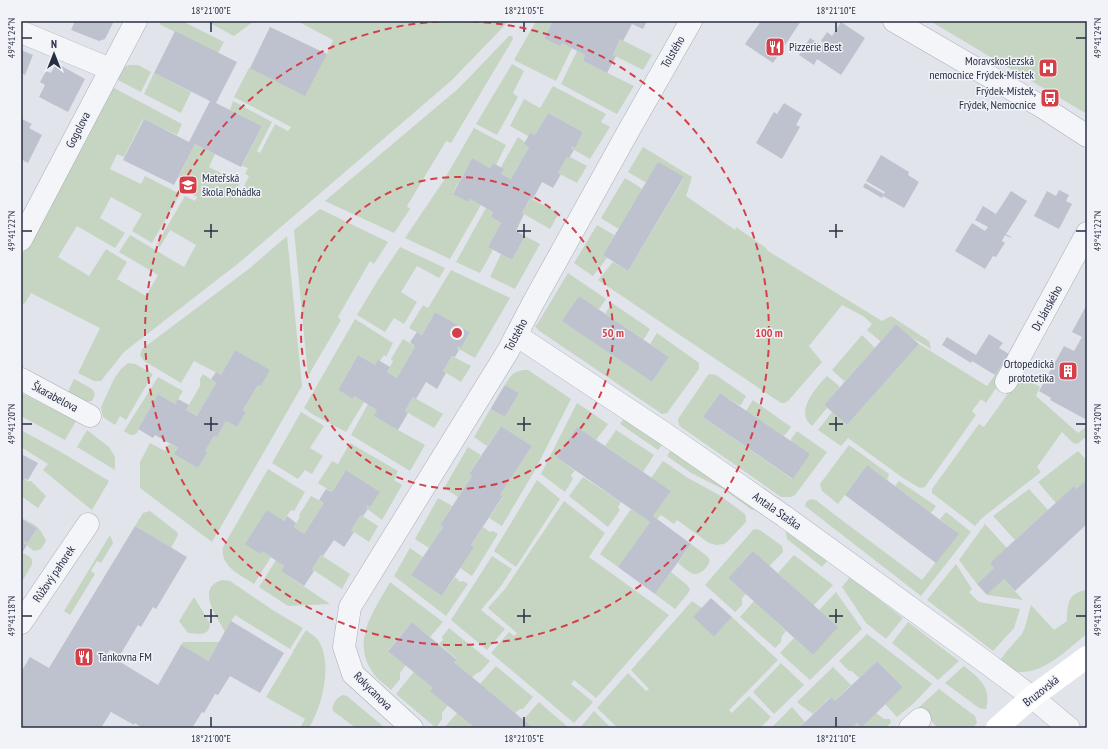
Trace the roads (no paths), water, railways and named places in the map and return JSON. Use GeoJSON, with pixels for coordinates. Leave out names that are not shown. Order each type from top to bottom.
{"type":"FeatureCollection","features":[{"type":"Feature","properties":{"kind":"main road","name":"Bruzovská"},"geometry":{"type":"LineString","coordinates":[[997,728],[1032,697],[1087,657]]}},
{"type":"Feature","properties":{"kind":"street","name":"Gogolova"},"geometry":{"type":"LineString","coordinates":[[21,240],[136,21]]}},
{"type":"Feature","properties":{"kind":"street","name":"Tolstého"},"geometry":{"type":"LineString","coordinates":[[344,647],[350,607],[508,351],[629,130],[691,21]]}},
{"type":"Feature","properties":{"kind":"street"},"geometry":{"type":"LineString","coordinates":[[894,21],[1037,104],[1087,136]]}},
{"type":"Feature","properties":{"kind":"street"},"geometry":{"type":"LineString","coordinates":[[21,32],[110,69]]}},
{"type":"Feature","properties":{"kind":"street","name":"Dr. Jánského"},"geometry":{"type":"LineString","coordinates":[[1006,382],[1087,234]]}},
{"type":"Feature","properties":{"kind":"street","name":"Antala Staška"},"geometry":{"type":"LineString","coordinates":[[516,336],[664,433],[784,516],[1032,697],[1069,728]]}},
{"type":"Feature","properties":{"kind":"street","name":"Škarabelova"},"geometry":{"type":"LineString","coordinates":[[21,379],[90,416]]}},
{"type":"Feature","properties":{"kind":"street","name":"Růžový pahorek"},"geometry":{"type":"LineString","coordinates":[[21,623],[88,524]]}},
{"type":"Feature","properties":{"kind":"street","name":"Rokycanova"},"geometry":{"type":"LineString","coordinates":[[344,647],[353,674],[412,728]]}},
{"type":"Feature","properties":{"kind":"place","name":"Pizzerie Best"},"geometry":{"type":"Point","coordinates":[775,47]}},
{"type":"Feature","properties":{"kind":"place","name":"Moravskoslezská nemocnice Frýdek-Místek"},"geometry":{"type":"Point","coordinates":[1048,68]}},
{"type":"Feature","properties":{"kind":"place","name":"Frýdek-Místek, Frýdek, Nemocnice"},"geometry":{"type":"Point","coordinates":[1050,98]}},
{"type":"Feature","properties":{"kind":"place","name":"Mateřská škola Pohádka"},"geometry":{"type":"Point","coordinates":[188,185]}},
{"type":"Feature","properties":{"kind":"place","name":"Ortopedická prototetika"},"geometry":{"type":"Point","coordinates":[1068,371]}},
{"type":"Feature","properties":{"kind":"place","name":"Tankovna FM"},"geometry":{"type":"Point","coordinates":[84,657]}}]}
